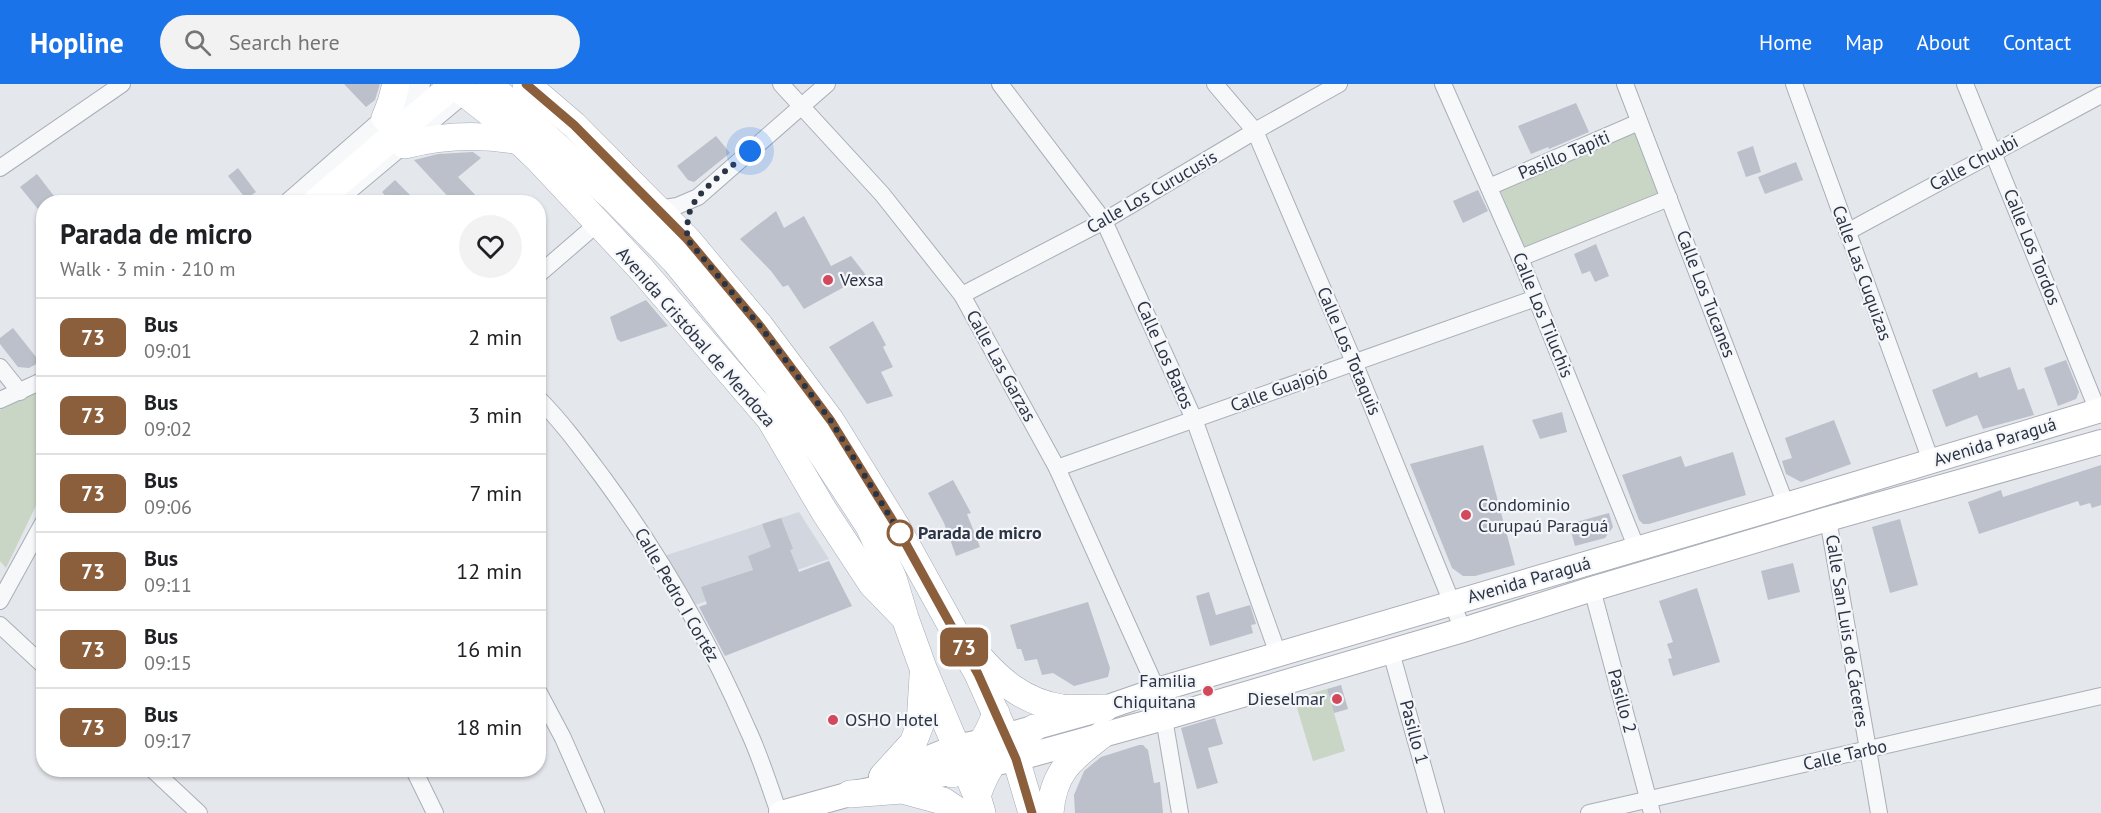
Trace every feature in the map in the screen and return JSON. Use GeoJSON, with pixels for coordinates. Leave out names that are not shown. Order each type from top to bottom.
{"type":"FeatureCollection","features":[{"type":"Feature","properties":{"kind":"main road"},"geometry":{"type":"LineString","coordinates":[[385,118],[396,84]]}},
{"type":"Feature","properties":{"kind":"main road"},"geometry":{"type":"LineString","coordinates":[[526,84],[574,125],[658,209],[687,239],[760,326],[831,421],[896,526],[950,621],[988,668],[1012,689],[1035,700],[1104,721],[1071,758],[1056,779],[1050,813]]}},
{"type":"Feature","properties":{"kind":"main road"},"geometry":{"type":"LineString","coordinates":[[556,84],[574,125]]}},
{"type":"Feature","properties":{"kind":"main road"},"geometry":{"type":"LineString","coordinates":[[325,195],[468,85]]}},
{"type":"Feature","properties":{"kind":"main road","name":"Avenida Cristóbal de Mendoza"},"geometry":{"type":"LineString","coordinates":[[468,85],[643,271],[770,419],[824,511],[872,584],[905,618]]}},
{"type":"Feature","properties":{"kind":"main road","name":"Avenida Cristóbal de Mendoza"},"geometry":{"type":"LineString","coordinates":[[468,85],[614,199],[681,268],[740,338],[782,393],[869,526],[893,578],[923,668],[984,751]]}},
{"type":"Feature","properties":{"kind":"main road"},"geometry":{"type":"LineString","coordinates":[[405,145],[426,140],[462,136],[497,137],[511,133]]}},
{"type":"Feature","properties":{"kind":"main road"},"geometry":{"type":"LineString","coordinates":[[740,338],[770,419]]}},
{"type":"Feature","properties":{"kind":"main road","name":"Avenida Paraguá"},"geometry":{"type":"LineString","coordinates":[[984,751],[1104,721],[1156,690],[1786,505],[2099,410]]}},
{"type":"Feature","properties":{"kind":"main road","name":"Avenida Paraguá"},"geometry":{"type":"LineString","coordinates":[[1034,728],[1164,718],[1391,652],[1828,519],[2101,442]]}},
{"type":"Feature","properties":{"kind":"main road"},"geometry":{"type":"LineString","coordinates":[[950,621],[984,751],[1032,813]]}},
{"type":"Feature","properties":{"kind":"main road"},"geometry":{"type":"LineString","coordinates":[[883,776],[913,743],[920,725],[923,668]]}},
{"type":"Feature","properties":{"kind":"main road"},"geometry":{"type":"LineString","coordinates":[[780,813],[850,794],[984,751],[1034,728]]}},
{"type":"Feature","properties":{"kind":"main road"},"geometry":{"type":"LineString","coordinates":[[850,794],[883,776],[984,751]]}},
{"type":"Feature","properties":{"kind":"main road"},"geometry":{"type":"LineString","coordinates":[[850,794],[902,790],[973,807],[984,751]]}},
{"type":"Feature","properties":{"kind":"street"},"geometry":{"type":"LineString","coordinates":[[0,168],[122,84]]}},
{"type":"Feature","properties":{"kind":"street"},"geometry":{"type":"LineString","coordinates":[[295,195],[422,84]]}},
{"type":"Feature","properties":{"kind":"street","name":"Calle Las Garzas"},"geometry":{"type":"LineString","coordinates":[[781,84],[882,194],[962,295],[1057,468],[1156,690]]}},
{"type":"Feature","properties":{"kind":"street"},"geometry":{"type":"LineString","coordinates":[[687,239],[688,217],[698,197],[828,84]]}},
{"type":"Feature","properties":{"kind":"street","name":"Calle Los Batos"},"geometry":{"type":"LineString","coordinates":[[1000,84],[1104,221],[1194,419],[1278,654]]}},
{"type":"Feature","properties":{"kind":"street","name":"Calle Los Totaquis"},"geometry":{"type":"LineString","coordinates":[[1215,84],[1256,131],[1354,362],[1463,630]]}},
{"type":"Feature","properties":{"kind":"street","name":"Calle Los Curucusis"},"geometry":{"type":"LineString","coordinates":[[962,295],[1104,221],[1339,84]]}},
{"type":"Feature","properties":{"kind":"street","name":"Calle Los Tiluchis"},"geometry":{"type":"LineString","coordinates":[[1443,84],[1520,258],[1637,549]]}},
{"type":"Feature","properties":{"kind":"street","name":"Calle Los Tucanes"},"geometry":{"type":"LineString","coordinates":[[1625,84],[1786,505]]}},
{"type":"Feature","properties":{"kind":"street","name":"Calle Las Cuquizas"},"geometry":{"type":"LineString","coordinates":[[1794,84],[1931,461]]}},
{"type":"Feature","properties":{"kind":"street","name":"Calle Los Tordos"},"geometry":{"type":"LineString","coordinates":[[1965,84],[2099,410]]}},
{"type":"Feature","properties":{"kind":"street"},"geometry":{"type":"LineString","coordinates":[[344,195],[405,145],[468,85]]}},
{"type":"Feature","properties":{"kind":"street","name":"Calle Chuubi"},"geometry":{"type":"LineString","coordinates":[[1847,232],[2101,95]]}},
{"type":"Feature","properties":{"kind":"street","name":"Pasillo Tapiti"},"geometry":{"type":"LineString","coordinates":[[1489,187],[1640,122]]}},
{"type":"Feature","properties":{"kind":"street"},"geometry":{"type":"LineString","coordinates":[[658,209],[677,206],[698,197]]}},
{"type":"Feature","properties":{"kind":"street"},"geometry":{"type":"LineString","coordinates":[[1520,258],[1669,198]]}},
{"type":"Feature","properties":{"kind":"street"},"geometry":{"type":"LineString","coordinates":[[546,268],[597,224]]}},
{"type":"Feature","properties":{"kind":"street","name":"Calle Guajojó"},"geometry":{"type":"LineString","coordinates":[[1057,468],[1536,298]]}},
{"type":"Feature","properties":{"kind":"street"},"geometry":{"type":"LineString","coordinates":[[0,367],[20,392]]}},
{"type":"Feature","properties":{"kind":"street"},"geometry":{"type":"LineString","coordinates":[[0,400],[36,384]]}},
{"type":"Feature","properties":{"kind":"street","name":"Calle Pedro I Cortéz"},"geometry":{"type":"LineString","coordinates":[[546,406],[563,424],[663,564],[710,648],[748,729],[780,813]]}},
{"type":"Feature","properties":{"kind":"street","name":"Calle San Luis de Cáceres"},"geometry":{"type":"LineString","coordinates":[[1828,519],[1879,813]]}},
{"type":"Feature","properties":{"kind":"street"},"geometry":{"type":"LineString","coordinates":[[2,591],[36,534]]}},
{"type":"Feature","properties":{"kind":"street","name":"Pasillo 2"},"geometry":{"type":"LineString","coordinates":[[1592,589],[1651,806]]}},
{"type":"Feature","properties":{"kind":"street"},"geometry":{"type":"LineString","coordinates":[[0,624],[36,658]]}},
{"type":"Feature","properties":{"kind":"street","name":"Pasillo 1"},"geometry":{"type":"LineString","coordinates":[[1391,652],[1436,813]]}},
{"type":"Feature","properties":{"kind":"street","name":"Calle Tarbo"},"geometry":{"type":"LineString","coordinates":[[1589,813],[1651,806],[1867,750],[2101,696]]}},
{"type":"Feature","properties":{"kind":"street"},"geometry":{"type":"LineString","coordinates":[[546,706],[563,738],[596,813]]}},
{"type":"Feature","properties":{"kind":"street"},"geometry":{"type":"LineString","coordinates":[[1164,718],[1180,813]]}},
{"type":"Feature","properties":{"kind":"street"},"geometry":{"type":"LineString","coordinates":[[160,777],[199,813]]}},
{"type":"Feature","properties":{"kind":"street"},"geometry":{"type":"LineString","coordinates":[[417,777],[435,813]]}},
{"type":"Feature","properties":{"kind":"shaded area"},"geometry":{"type":"Polygon","coordinates":[[[799,512],[829,559],[692,606],[664,556],[799,512]]]}},
{"type":"Feature","properties":{"kind":"green space"},"geometry":{"type":"Polygon","coordinates":[[[1636,129],[1660,195],[1524,250],[1499,187],[1636,129]]]}},
{"type":"Feature","properties":{"kind":"green space"},"geometry":{"type":"Polygon","coordinates":[[[36,392],[36,506],[6,568],[0,561],[0,410],[36,392]]]}},
{"type":"Feature","properties":{"kind":"green space"},"geometry":{"type":"Polygon","coordinates":[[[1327,689],[1345,751],[1313,761],[1294,698],[1327,689]]]}},
{"type":"Feature","properties":{"kind":"building"},"geometry":{"type":"Polygon","coordinates":[[[344,84],[380,84],[375,100],[366,107],[344,84]]]}},
{"type":"Feature","properties":{"kind":"building"},"geometry":{"type":"Polygon","coordinates":[[[1576,103],[1589,132],[1531,154],[1518,126],[1576,103]]]}},
{"type":"Feature","properties":{"kind":"building"},"geometry":{"type":"Polygon","coordinates":[[[716,136],[730,153],[694,182],[688,180],[677,166],[716,136]]]}},
{"type":"Feature","properties":{"kind":"building"},"geometry":{"type":"Polygon","coordinates":[[[1753,146],[1761,172],[1746,177],[1737,152],[1753,146]]]}},
{"type":"Feature","properties":{"kind":"building"},"geometry":{"type":"Polygon","coordinates":[[[473,152],[481,158],[458,177],[475,195],[446,195],[414,160],[438,154],[473,152]]]}},
{"type":"Feature","properties":{"kind":"building"},"geometry":{"type":"Polygon","coordinates":[[[1796,162],[1803,180],[1765,194],[1758,177],[1796,162]]]}},
{"type":"Feature","properties":{"kind":"building"},"geometry":{"type":"Polygon","coordinates":[[[238,168],[256,192],[252,195],[243,195],[228,176],[238,168]]]}},
{"type":"Feature","properties":{"kind":"building"},"geometry":{"type":"Polygon","coordinates":[[[37,174],[53,195],[36,195],[36,207],[20,187],[37,174]]]}},
{"type":"Feature","properties":{"kind":"building"},"geometry":{"type":"Polygon","coordinates":[[[395,180],[410,195],[385,195],[382,192],[395,180]]]}},
{"type":"Feature","properties":{"kind":"building"},"geometry":{"type":"Polygon","coordinates":[[[1478,190],[1488,211],[1463,223],[1453,201],[1478,190]]]}},
{"type":"Feature","properties":{"kind":"building"},"geometry":{"type":"Polygon","coordinates":[[[776,211],[784,228],[804,216],[831,266],[851,256],[866,275],[804,309],[788,285],[783,287],[740,239],[776,211]]]}},
{"type":"Feature","properties":{"kind":"building"},"geometry":{"type":"Polygon","coordinates":[[[1596,244],[1609,276],[1595,282],[1590,271],[1582,274],[1574,254],[1596,244]]]}},
{"type":"Feature","properties":{"kind":"building"},"geometry":{"type":"Polygon","coordinates":[[[646,300],[668,326],[621,342],[617,339],[610,317],[646,300]]]}},
{"type":"Feature","properties":{"kind":"building"},"geometry":{"type":"Polygon","coordinates":[[[873,321],[886,345],[883,347],[893,367],[881,372],[893,396],[867,404],[829,347],[873,321]]]}},
{"type":"Feature","properties":{"kind":"building"},"geometry":{"type":"Polygon","coordinates":[[[13,328],[36,357],[36,364],[29,368],[18,367],[0,344],[0,338],[13,328]]]}},
{"type":"Feature","properties":{"kind":"building"},"geometry":{"type":"Polygon","coordinates":[[[2066,360],[2079,392],[2076,399],[2058,406],[2044,368],[2066,360]]]}},
{"type":"Feature","properties":{"kind":"building"},"geometry":{"type":"Polygon","coordinates":[[[2010,367],[2018,390],[2024,388],[2034,415],[1983,429],[1977,415],[1946,427],[1932,390],[1977,372],[1979,378],[2010,367]]]}},
{"type":"Feature","properties":{"kind":"building"},"geometry":{"type":"Polygon","coordinates":[[[1562,412],[1567,432],[1540,439],[1532,420],[1562,412]]]}},
{"type":"Feature","properties":{"kind":"building"},"geometry":{"type":"Polygon","coordinates":[[[1834,420],[1851,464],[1801,482],[1786,474],[1782,461],[1792,458],[1785,438],[1834,420]]]}},
{"type":"Feature","properties":{"kind":"building","name":"Condominio Curupaú Paraguá"},"geometry":{"type":"Polygon","coordinates":[[[1483,445],[1515,565],[1475,576],[1463,576],[1452,568],[1410,464],[1483,445]]]}},
{"type":"Feature","properties":{"kind":"building"},"geometry":{"type":"Polygon","coordinates":[[[1733,452],[1746,495],[1649,524],[1643,524],[1639,520],[1622,475],[1681,456],[1685,467],[1733,452]]]}},
{"type":"Feature","properties":{"kind":"building"},"geometry":{"type":"Polygon","coordinates":[[[2101,465],[2101,505],[2092,508],[2090,503],[2080,506],[2078,501],[1979,534],[1968,502],[2001,490],[2003,497],[2101,465]]]}},
{"type":"Feature","properties":{"kind":"building"},"geometry":{"type":"Polygon","coordinates":[[[953,480],[971,513],[967,514],[980,547],[956,556],[944,523],[928,493],[953,480]]]}},
{"type":"Feature","properties":{"kind":"building"},"geometry":{"type":"Polygon","coordinates":[[[1609,513],[1613,527],[1605,538],[1575,546],[1569,524],[1609,513]]]}},
{"type":"Feature","properties":{"kind":"building"},"geometry":{"type":"Polygon","coordinates":[[[781,518],[799,572],[829,561],[852,606],[725,656],[699,607],[707,604],[701,587],[753,570],[748,556],[771,547],[762,524],[781,518]]]}},
{"type":"Feature","properties":{"kind":"building"},"geometry":{"type":"Polygon","coordinates":[[[1900,519],[1918,585],[1890,593],[1872,527],[1900,519]]]}},
{"type":"Feature","properties":{"kind":"building"},"geometry":{"type":"Polygon","coordinates":[[[1793,563],[1800,592],[1768,600],[1761,571],[1793,563]]]}},
{"type":"Feature","properties":{"kind":"building"},"geometry":{"type":"Polygon","coordinates":[[[1697,588],[1720,662],[1673,676],[1668,659],[1672,658],[1667,644],[1673,642],[1659,601],[1697,588]]]}},
{"type":"Feature","properties":{"kind":"building"},"geometry":{"type":"Polygon","coordinates":[[[1209,592],[1216,615],[1250,605],[1256,624],[1251,625],[1253,633],[1210,646],[1196,596],[1209,592]]]}},
{"type":"Feature","properties":{"kind":"building"},"geometry":{"type":"Polygon","coordinates":[[[1088,602],[1110,668],[1108,677],[1074,686],[1053,673],[1042,675],[1037,659],[1025,661],[1021,649],[1017,649],[1010,625],[1088,602]]]}},
{"type":"Feature","properties":{"kind":"building","name":"Dieselmar"},"geometry":{"type":"Polygon","coordinates":[[[1341,685],[1348,709],[1334,713],[1327,689],[1341,685]]]}},
{"type":"Feature","properties":{"kind":"building"},"geometry":{"type":"Polygon","coordinates":[[[1215,718],[1223,744],[1208,748],[1218,783],[1197,789],[1181,728],[1215,718]]]}},
{"type":"Feature","properties":{"kind":"building"},"geometry":{"type":"Polygon","coordinates":[[[1143,745],[1148,750],[1154,783],[1160,782],[1163,813],[1075,813],[1074,795],[1084,771],[1101,757],[1143,745]]]}},
{"type":"Feature","properties":{"kind":"bus line","name":"73"},"geometry":{"type":"LineString","coordinates":[[526,84],[574,125],[687,239],[760,326],[831,421],[896,526],[978,674],[1016,759],[1032,813]]}},
{"type":"Feature","properties":{"kind":"place","name":"Vexsa"},"geometry":{"type":"Point","coordinates":[828,280]}},
{"type":"Feature","properties":{"kind":"place","name":"Condominio Curupaú Paraguá"},"geometry":{"type":"Point","coordinates":[1466,515]}},
{"type":"Feature","properties":{"kind":"place","name":"Parada de micro"},"geometry":{"type":"Point","coordinates":[900,533]}},
{"type":"Feature","properties":{"kind":"place","name":"Familia Chiquitana"},"geometry":{"type":"Point","coordinates":[1208,691]}},
{"type":"Feature","properties":{"kind":"place","name":"Dieselmar"},"geometry":{"type":"Point","coordinates":[1337,699]}},
{"type":"Feature","properties":{"kind":"place","name":"OSHO Hotel"},"geometry":{"type":"Point","coordinates":[833,720]}},
{"type":"Feature","properties":{"kind":"route"},"geometry":{"type":"LineString","coordinates":[[750,151],[698,197],[688,217],[687,239],[760,326],[831,421],[900,533]]}}]}
